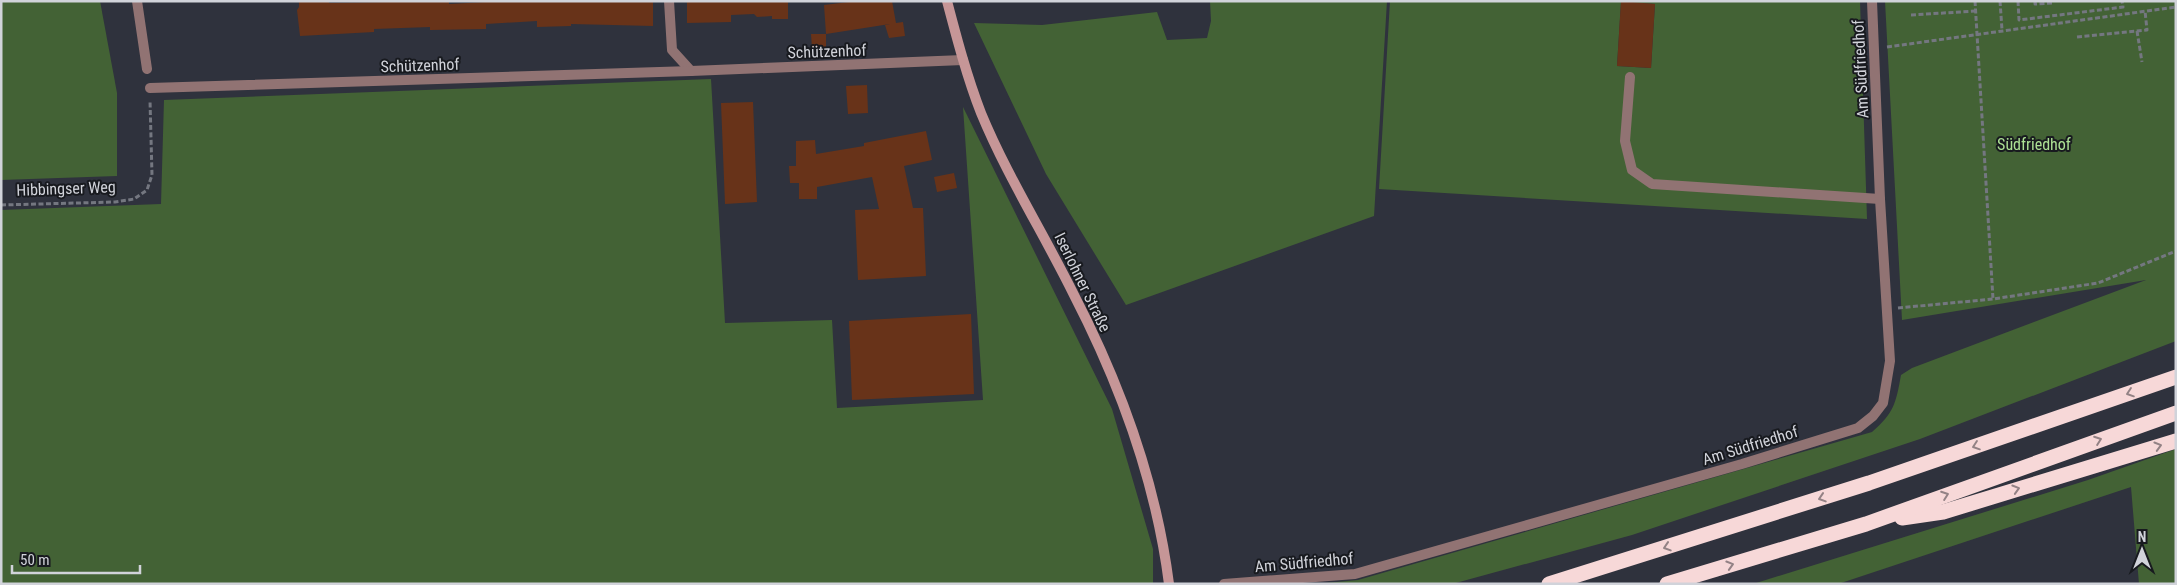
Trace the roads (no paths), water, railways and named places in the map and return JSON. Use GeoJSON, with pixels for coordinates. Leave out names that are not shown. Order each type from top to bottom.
{"type":"FeatureCollection","features":[{"type":"Feature","properties":{"kind":"highway"},"geometry":{"type":"LineString","coordinates":[[1549,584],[1869,482],[2176,377]]}},
{"type":"Feature","properties":{"kind":"highway"},"geometry":{"type":"LineString","coordinates":[[1667,584],[1866,524],[2176,413]]}},
{"type":"Feature","properties":{"kind":"highway"},"geometry":{"type":"LineString","coordinates":[[1866,524],[1943,512],[2176,441]]}},
{"type":"Feature","properties":{"kind":"main road","name":"Iserlohner Straße"},"geometry":{"type":"LineString","coordinates":[[947,1],[981,113],[1008,169],[1075,296],[1126,407],[1148,477],[1163,541],[1169,584]]}},
{"type":"Feature","properties":{"kind":"street"},"geometry":{"type":"LineString","coordinates":[[137,1],[147,70]]}},
{"type":"Feature","properties":{"kind":"street"},"geometry":{"type":"LineString","coordinates":[[669,1],[672,50],[691,71]]}},
{"type":"Feature","properties":{"kind":"street","name":"Am Südfriedhof"},"geometry":{"type":"LineString","coordinates":[[1224,584],[1355,574],[1742,464],[1858,428],[1873,416],[1883,403],[1890,361],[1880,200],[1872,1]]}},
{"type":"Feature","properties":{"kind":"street","name":"Schützenhof"},"geometry":{"type":"LineString","coordinates":[[150,88],[691,71],[964,60]]}},
{"type":"Feature","properties":{"kind":"street"},"geometry":{"type":"LineString","coordinates":[[1630,77],[1625,141],[1632,170],[1652,184],[1880,200]]}},
{"type":"Feature","properties":{"kind":"park label","name":"Südfriedhof"},"geometry":{"type":"Point","coordinates":[2034,144]}}]}
